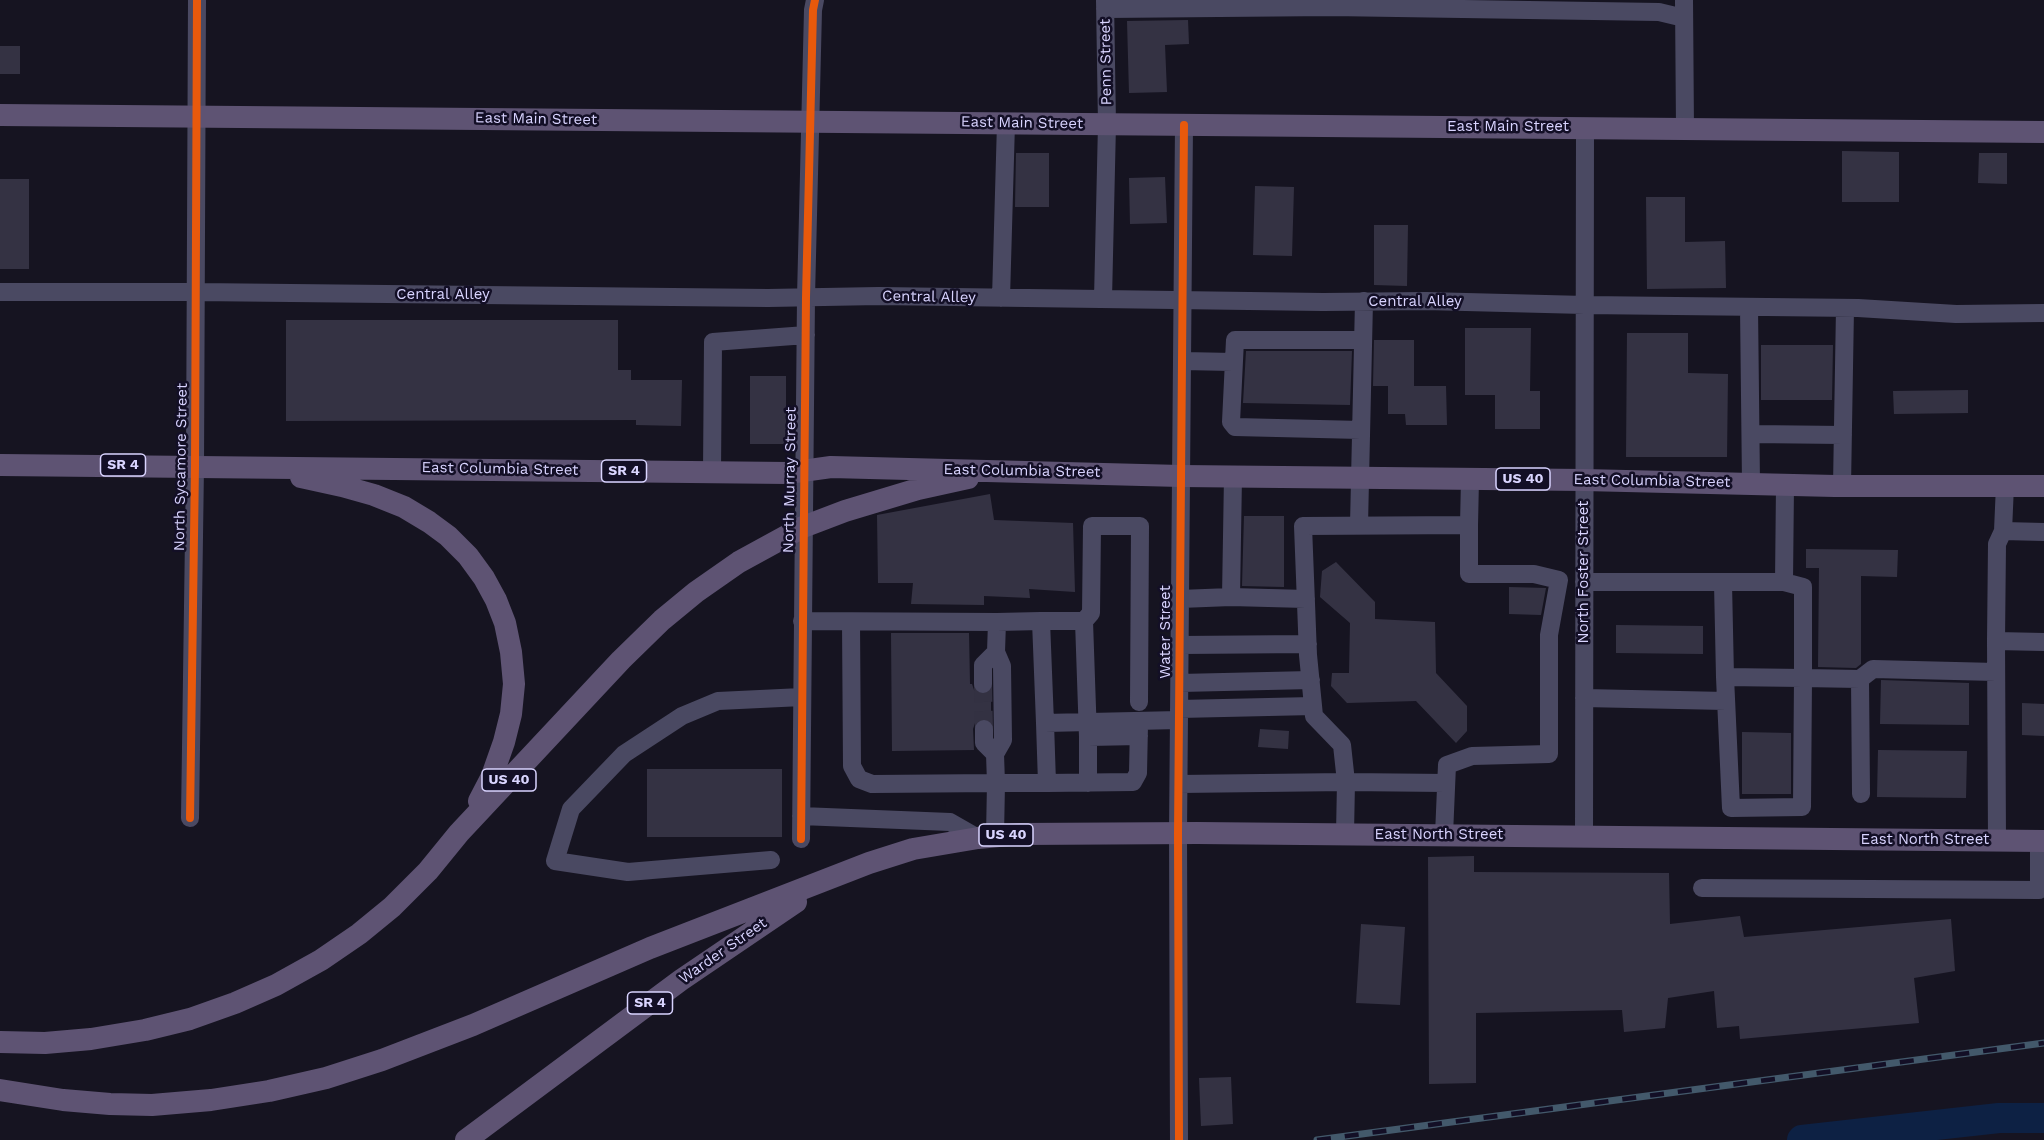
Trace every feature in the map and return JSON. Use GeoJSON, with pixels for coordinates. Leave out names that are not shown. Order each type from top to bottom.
{"type":"FeatureCollection","features":[{"type":"Feature","properties":{"kind":"main road","name":"East Main Street"},"geometry":{"type":"LineString","coordinates":[[0,115],[2044,132]]}},
{"type":"Feature","properties":{"kind":"main road","name":"East Columbia Street"},"geometry":{"type":"LineString","coordinates":[[0,465],[712,472],[804,472],[831,467],[1181,476],[1584,480],[1842,486],[2044,486]]}},
{"type":"Feature","properties":{"kind":"main road"},"geometry":{"type":"LineString","coordinates":[[247,466],[342,486],[404,507],[448,536],[468,556],[484,578],[505,623],[514,684],[511,714],[492,776],[459,833]]}},
{"type":"Feature","properties":{"kind":"main road","name":"US 40"},"geometry":{"type":"LineString","coordinates":[[0,1042],[56,1042],[90,1039],[145,1030],[190,1019],[276,985],[321,960],[359,934],[392,907],[428,871],[459,833],[621,660],[696,591],[774,541],[803,527],[845,511],[918,489],[1001,470]]}},
{"type":"Feature","properties":{"kind":"main road","name":"East North Street"},"geometry":{"type":"LineString","coordinates":[[839,874],[913,849],[987,837],[1178,833],[2042,841]]}},
{"type":"Feature","properties":{"kind":"main road","name":"US 40"},"geometry":{"type":"LineString","coordinates":[[0,1089],[63,1100],[152,1105],[268,1091],[326,1078],[382,1060],[473,1025],[650,948],[839,874]]}},
{"type":"Feature","properties":{"kind":"main road","name":"Warder Street"},"geometry":{"type":"LineString","coordinates":[[466,1140],[681,980],[753,929],[839,874]]}},
{"type":"Feature","properties":{"kind":"street","name":"North Sycamore Street"},"geometry":{"type":"LineString","coordinates":[[190,819],[195,466],[197,0]]}},
{"type":"Feature","properties":{"kind":"street","name":"North Murray Street"},"geometry":{"type":"LineString","coordinates":[[801,839],[806,297],[815,0]]}},
{"type":"Feature","properties":{"kind":"street"},"geometry":{"type":"LineString","coordinates":[[1105,4],[1624,12],[1684,9],[1685,129]]}},
{"type":"Feature","properties":{"kind":"street","name":"Penn Street"},"geometry":{"type":"LineString","coordinates":[[1103,299],[1107,124],[1105,4]]}},
{"type":"Feature","properties":{"kind":"street"},"geometry":{"type":"LineString","coordinates":[[1001,298],[1006,123]]}},
{"type":"Feature","properties":{"kind":"street","name":"Water Street"},"geometry":{"type":"LineString","coordinates":[[1179,1140],[1178,833],[1184,125]]}},
{"type":"Feature","properties":{"kind":"street","name":"North Foster Street"},"geometry":{"type":"LineString","coordinates":[[1584,836],[1585,128]]}},
{"type":"Feature","properties":{"kind":"street","name":"Central Alley"},"geometry":{"type":"LineString","coordinates":[[0,292],[1426,301],[1851,308],[1956,314],[2044,313]]}},
{"type":"Feature","properties":{"kind":"street"},"geometry":{"type":"LineString","coordinates":[[1359,525],[1364,302]]}},
{"type":"Feature","properties":{"kind":"street"},"geometry":{"type":"LineString","coordinates":[[1749,307],[1751,484]]}},
{"type":"Feature","properties":{"kind":"street"},"geometry":{"type":"LineString","coordinates":[[1842,486],[1851,308]]}},
{"type":"Feature","properties":{"kind":"street"},"geometry":{"type":"LineString","coordinates":[[712,472],[713,342],[806,335]]}},
{"type":"Feature","properties":{"kind":"street"},"geometry":{"type":"LineString","coordinates":[[1361,430],[1235,427],[1230,422],[1234,343],[1238,339],[1364,340]]}},
{"type":"Feature","properties":{"kind":"street"},"geometry":{"type":"LineString","coordinates":[[1183,361],[1233,362]]}},
{"type":"Feature","properties":{"kind":"street"},"geometry":{"type":"LineString","coordinates":[[1752,434],[1843,435]]}},
{"type":"Feature","properties":{"kind":"street"},"geometry":{"type":"LineString","coordinates":[[1231,597],[1233,476]]}},
{"type":"Feature","properties":{"kind":"street"},"geometry":{"type":"LineString","coordinates":[[1444,835],[1447,765],[1472,756],[1549,754],[1549,635],[1559,580],[1534,574],[1469,574],[1470,479]]}},
{"type":"Feature","properties":{"kind":"street"},"geometry":{"type":"LineString","coordinates":[[1784,582],[1785,485]]}},
{"type":"Feature","properties":{"kind":"street"},"geometry":{"type":"LineString","coordinates":[[1997,840],[1997,544],[2003,531],[2005,485]]}},
{"type":"Feature","properties":{"kind":"street"},"geometry":{"type":"LineString","coordinates":[[1345,834],[1346,782],[1342,745],[1314,716],[1308,644],[1303,526],[1469,525]]}},
{"type":"Feature","properties":{"kind":"street"},"geometry":{"type":"LineString","coordinates":[[850,622],[852,766],[859,779],[872,784],[1089,783],[1133,782],[1138,773],[1140,526],[1092,526],[1091,613],[1084,621],[1089,783]]}},
{"type":"Feature","properties":{"kind":"street"},"geometry":{"type":"LineString","coordinates":[[2003,531],[2044,532]]}},
{"type":"Feature","properties":{"kind":"street"},"geometry":{"type":"LineString","coordinates":[[1584,582],[1784,582],[1803,587],[1801,839]]}},
{"type":"Feature","properties":{"kind":"street"},"geometry":{"type":"LineString","coordinates":[[1723,583],[1731,838]]}},
{"type":"Feature","properties":{"kind":"street"},"geometry":{"type":"LineString","coordinates":[[1180,599],[1231,597],[1306,599]]}},
{"type":"Feature","properties":{"kind":"street"},"geometry":{"type":"LineString","coordinates":[[802,621],[1084,621]]}},
{"type":"Feature","properties":{"kind":"street"},"geometry":{"type":"LineString","coordinates":[[1041,621],[1047,783]]}},
{"type":"Feature","properties":{"kind":"street"},"geometry":{"type":"LineString","coordinates":[[801,816],[950,822],[987,837],[996,783],[995,754],[1003,740],[1002,666],[996,651],[997,622]]}},
{"type":"Feature","properties":{"kind":"street"},"geometry":{"type":"LineString","coordinates":[[1996,641],[2044,642]]}},
{"type":"Feature","properties":{"kind":"street"},"geometry":{"type":"LineString","coordinates":[[1180,645],[1308,644]]}},
{"type":"Feature","properties":{"kind":"street"},"geometry":{"type":"LineString","coordinates":[[983,684],[983,665],[996,651]]}},
{"type":"Feature","properties":{"kind":"street"},"geometry":{"type":"LineString","coordinates":[[1725,677],[1860,679],[1873,669],[1996,672]]}},
{"type":"Feature","properties":{"kind":"street"},"geometry":{"type":"LineString","coordinates":[[1860,679],[1861,794]]}},
{"type":"Feature","properties":{"kind":"street"},"geometry":{"type":"LineString","coordinates":[[1180,683],[1311,680]]}},
{"type":"Feature","properties":{"kind":"street"},"geometry":{"type":"LineString","coordinates":[[771,860],[628,872],[555,861],[571,809],[624,754],[682,716],[718,701],[802,697]]}},
{"type":"Feature","properties":{"kind":"street"},"geometry":{"type":"LineString","coordinates":[[1584,698],[1726,701]]}},
{"type":"Feature","properties":{"kind":"street"},"geometry":{"type":"LineString","coordinates":[[1045,723],[1088,729],[1179,714],[1313,706]]}},
{"type":"Feature","properties":{"kind":"street"},"geometry":{"type":"LineString","coordinates":[[984,729],[984,742],[995,754]]}},
{"type":"Feature","properties":{"kind":"street"},"geometry":{"type":"LineString","coordinates":[[1179,784],[1446,783]]}},
{"type":"Feature","properties":{"kind":"street"},"geometry":{"type":"LineString","coordinates":[[1731,808],[1802,807]]}},
{"type":"Feature","properties":{"kind":"street"},"geometry":{"type":"LineString","coordinates":[[1702,888],[2039,890],[2042,841]]}},
{"type":"Feature","properties":{"kind":"building"},"geometry":{"type":"Polygon","coordinates":[[[1188,20],[1189,44],[1165,45],[1167,92],[1129,93],[1127,21],[1188,20]]]}},
{"type":"Feature","properties":{"kind":"building"},"geometry":{"type":"Polygon","coordinates":[[[0,46],[20,46],[20,74],[0,74],[0,46]]]}},
{"type":"Feature","properties":{"kind":"building"},"geometry":{"type":"Polygon","coordinates":[[[1842,151],[1899,152],[1899,202],[1842,202],[1842,151]]]}},
{"type":"Feature","properties":{"kind":"building"},"geometry":{"type":"Polygon","coordinates":[[[1016,153],[1049,153],[1049,207],[1015,207],[1016,153]]]}},
{"type":"Feature","properties":{"kind":"building"},"geometry":{"type":"Polygon","coordinates":[[[1979,153],[2007,153],[2007,184],[1978,183],[1979,153]]]}},
{"type":"Feature","properties":{"kind":"building"},"geometry":{"type":"Polygon","coordinates":[[[1165,177],[1167,223],[1130,224],[1129,178],[1165,177]]]}},
{"type":"Feature","properties":{"kind":"building"},"geometry":{"type":"Polygon","coordinates":[[[0,179],[29,179],[29,269],[0,269],[0,179]]]}},
{"type":"Feature","properties":{"kind":"building"},"geometry":{"type":"Polygon","coordinates":[[[1255,186],[1294,187],[1292,256],[1253,255],[1255,186]]]}},
{"type":"Feature","properties":{"kind":"building"},"geometry":{"type":"Polygon","coordinates":[[[1646,197],[1685,197],[1685,242],[1725,241],[1726,288],[1647,289],[1646,197]]]}},
{"type":"Feature","properties":{"kind":"building"},"geometry":{"type":"Polygon","coordinates":[[[1374,225],[1408,225],[1407,286],[1374,285],[1374,225]]]}},
{"type":"Feature","properties":{"kind":"building"},"geometry":{"type":"Polygon","coordinates":[[[286,320],[618,320],[618,370],[631,370],[631,380],[682,380],[681,426],[636,425],[636,420],[286,421],[286,320]]]}},
{"type":"Feature","properties":{"kind":"building"},"geometry":{"type":"Polygon","coordinates":[[[1465,328],[1531,328],[1530,391],[1540,391],[1540,429],[1495,429],[1495,395],[1465,395],[1465,328]]]}},
{"type":"Feature","properties":{"kind":"building"},"geometry":{"type":"Polygon","coordinates":[[[1627,333],[1688,333],[1688,373],[1728,374],[1727,457],[1626,457],[1627,333]]]}},
{"type":"Feature","properties":{"kind":"building"},"geometry":{"type":"Polygon","coordinates":[[[1374,340],[1414,340],[1414,386],[1446,386],[1447,425],[1406,425],[1405,414],[1388,414],[1388,386],[1373,386],[1374,340]]]}},
{"type":"Feature","properties":{"kind":"building"},"geometry":{"type":"Polygon","coordinates":[[[1761,345],[1833,345],[1832,400],[1761,400],[1761,345]]]}},
{"type":"Feature","properties":{"kind":"building"},"geometry":{"type":"Polygon","coordinates":[[[1246,351],[1352,351],[1350,405],[1243,403],[1246,351]]]}},
{"type":"Feature","properties":{"kind":"building"},"geometry":{"type":"Polygon","coordinates":[[[750,376],[786,376],[786,444],[750,444],[750,376]]]}},
{"type":"Feature","properties":{"kind":"building"},"geometry":{"type":"Polygon","coordinates":[[[1968,390],[1968,413],[1894,414],[1893,391],[1968,390]]]}},
{"type":"Feature","properties":{"kind":"building"},"geometry":{"type":"Polygon","coordinates":[[[990,494],[994,520],[1073,523],[1075,592],[1029,589],[1030,598],[984,596],[984,605],[911,604],[913,583],[878,583],[877,515],[990,494]]]}},
{"type":"Feature","properties":{"kind":"building"},"geometry":{"type":"Polygon","coordinates":[[[1244,516],[1284,516],[1284,587],[1242,586],[1244,516]]]}},
{"type":"Feature","properties":{"kind":"building"},"geometry":{"type":"Polygon","coordinates":[[[1806,549],[1898,550],[1897,577],[1861,576],[1861,664],[1856,668],[1818,667],[1819,568],[1806,568],[1806,549]]]}},
{"type":"Feature","properties":{"kind":"building"},"geometry":{"type":"Polygon","coordinates":[[[1336,562],[1375,602],[1375,619],[1435,622],[1436,673],[1467,706],[1467,731],[1456,743],[1416,701],[1347,703],[1331,686],[1332,673],[1349,673],[1350,623],[1320,597],[1322,571],[1336,562]]]}},
{"type":"Feature","properties":{"kind":"building"},"geometry":{"type":"Polygon","coordinates":[[[1509,587],[1546,588],[1541,615],[1509,614],[1509,587]]]}},
{"type":"Feature","properties":{"kind":"building"},"geometry":{"type":"Polygon","coordinates":[[[1616,625],[1703,626],[1703,654],[1616,653],[1616,625]]]}},
{"type":"Feature","properties":{"kind":"building"},"geometry":{"type":"Polygon","coordinates":[[[891,633],[969,633],[970,684],[978,694],[984,695],[991,691],[991,721],[983,718],[975,723],[974,750],[892,751],[891,633]]]}},
{"type":"Feature","properties":{"kind":"building"},"geometry":{"type":"Polygon","coordinates":[[[1881,680],[1969,683],[1969,725],[1880,724],[1881,680]]]}},
{"type":"Feature","properties":{"kind":"building"},"geometry":{"type":"Polygon","coordinates":[[[2022,703],[2044,704],[2044,736],[2022,735],[2022,703]]]}},
{"type":"Feature","properties":{"kind":"building"},"geometry":{"type":"Polygon","coordinates":[[[1260,729],[1289,731],[1288,749],[1258,747],[1260,729]]]}},
{"type":"Feature","properties":{"kind":"building"},"geometry":{"type":"Polygon","coordinates":[[[1742,732],[1791,733],[1791,794],[1742,794],[1742,732]]]}},
{"type":"Feature","properties":{"kind":"building"},"geometry":{"type":"Polygon","coordinates":[[[1878,750],[1967,751],[1966,798],[1877,797],[1878,750]]]}},
{"type":"Feature","properties":{"kind":"building"},"geometry":{"type":"Polygon","coordinates":[[[647,769],[782,769],[782,837],[647,837],[647,769]]]}},
{"type":"Feature","properties":{"kind":"building"},"geometry":{"type":"Polygon","coordinates":[[[1474,856],[1474,872],[1669,873],[1670,924],[1740,916],[1744,937],[1951,919],[1955,971],[1914,978],[1919,1023],[1740,1039],[1739,1026],[1717,1028],[1714,991],[1668,998],[1665,1028],[1624,1032],[1622,1010],[1476,1013],[1476,1083],[1429,1084],[1428,857],[1474,856]]]}},
{"type":"Feature","properties":{"kind":"building"},"geometry":{"type":"Polygon","coordinates":[[[1361,924],[1405,927],[1400,1005],[1356,1003],[1361,924]]]}},
{"type":"Feature","properties":{"kind":"building"},"geometry":{"type":"Polygon","coordinates":[[[1231,1077],[1233,1124],[1201,1126],[1199,1078],[1231,1077]]]}},
{"type":"Feature","properties":{"kind":"waterway"},"geometry":{"type":"LineString","coordinates":[[1802,1140],[1999,1118],[2044,1118]]}},
{"type":"Feature","properties":{"kind":"tunnel"},"geometry":{"type":"LineString","coordinates":[[983,684],[984,729]]}},
{"type":"Feature","properties":{"kind":"railway"},"geometry":{"type":"LineString","coordinates":[[1317,1140],[2044,1043]]}},
{"type":"Feature","properties":{"kind":"cycle path"},"geometry":{"type":"LineString","coordinates":[[190,818],[195,466],[197,0]]}},
{"type":"Feature","properties":{"kind":"cycle path"},"geometry":{"type":"LineString","coordinates":[[801,839],[806,297],[815,0]]}},
{"type":"Feature","properties":{"kind":"cycle path"},"geometry":{"type":"LineString","coordinates":[[1179,1140],[1178,833],[1184,125]]}}]}
